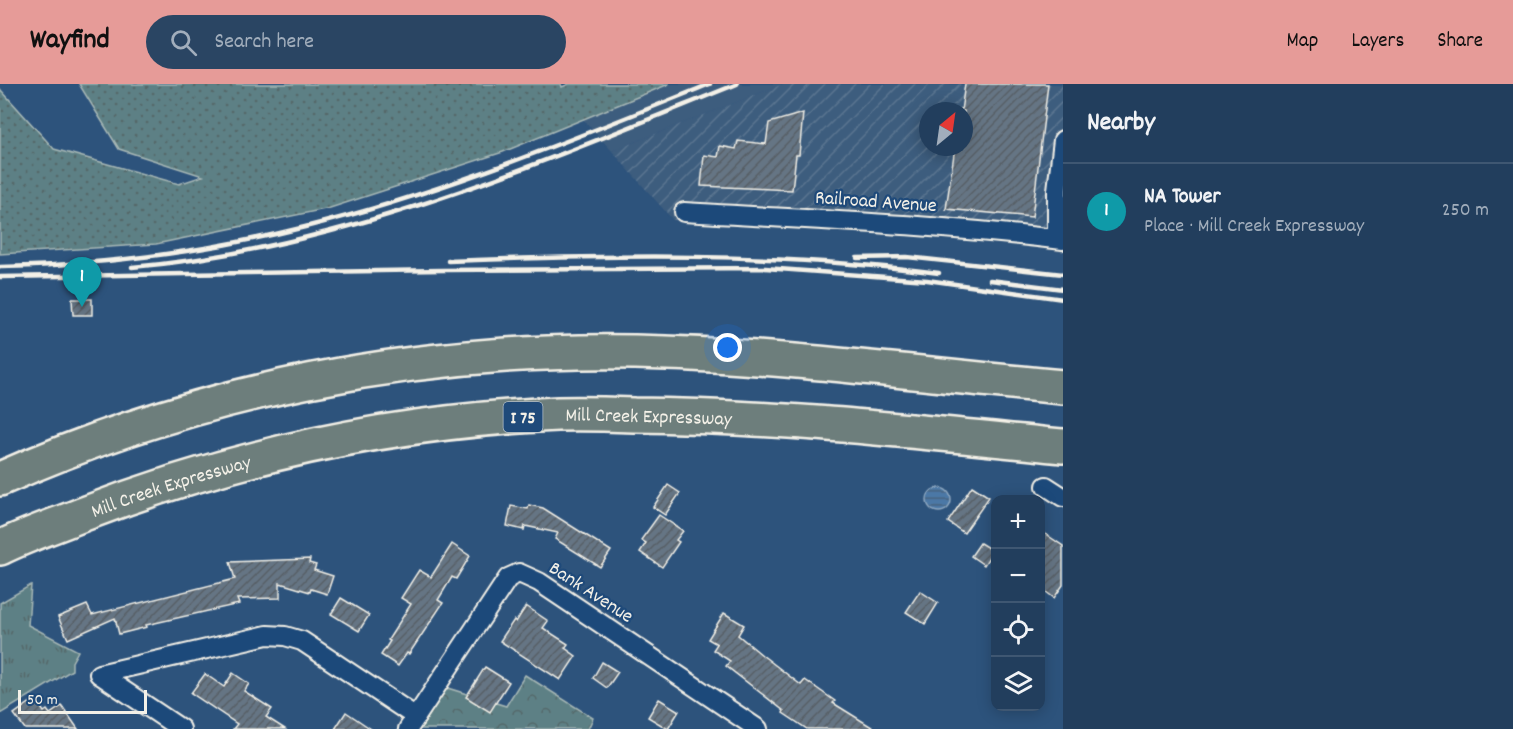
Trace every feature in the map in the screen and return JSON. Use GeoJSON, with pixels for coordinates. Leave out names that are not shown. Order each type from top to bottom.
{"type":"FeatureCollection","features":[{"type":"Feature","properties":{"kind":"highway"},"geometry":{"type":"LineString","coordinates":[[0,479],[42,460],[103,438],[221,400],[383,366],[448,359],[553,352],[708,355],[1063,387]]}},
{"type":"Feature","properties":{"kind":"highway","name":"Mill Creek Expressway"},"geometry":{"type":"LineString","coordinates":[[0,548],[136,494],[207,472],[339,440],[423,425],[483,419],[560,414],[729,416],[1063,446]]}},
{"type":"Feature","properties":{"kind":"street"},"geometry":{"type":"LineString","coordinates":[[1060,240],[1057,190],[1063,140]]}},
{"type":"Feature","properties":{"kind":"street","name":"Railroad Avenue"},"geometry":{"type":"LineString","coordinates":[[684,212],[795,217],[945,228],[1060,240]]}},
{"type":"Feature","properties":{"kind":"street"},"geometry":{"type":"LineString","coordinates":[[1046,486],[1063,497]]}},
{"type":"Feature","properties":{"kind":"street","name":"Bank Avenue"},"geometry":{"type":"LineString","coordinates":[[181,729],[99,674],[267,635],[285,636],[302,641],[412,723],[508,578],[519,573],[539,582],[758,729]]}},
{"type":"Feature","properties":{"kind":"shaded area"},"geometry":{"type":"Polygon","coordinates":[[[669,84],[783,84],[612,151],[583,119],[669,84]]]}},
{"type":"Feature","properties":{"kind":"shaded area"},"geometry":{"type":"Polygon","coordinates":[[[783,84],[1063,84],[1063,252],[987,241],[673,220],[612,151],[783,84]]]}},
{"type":"Feature","properties":{"kind":"shaded area"},"geometry":{"type":"Polygon","coordinates":[[[939,488],[948,491],[951,500],[948,509],[939,512],[930,509],[927,500],[930,491],[939,488]]]}},
{"type":"Feature","properties":{"kind":"green space"},"geometry":{"type":"Polygon","coordinates":[[[79,84],[561,84],[562,87],[569,84],[669,84],[503,152],[330,208],[156,244],[0,254],[0,89],[54,149],[179,184],[203,176],[119,149],[79,84]]]}},
{"type":"Feature","properties":{"kind":"green space"},"geometry":{"type":"Polygon","coordinates":[[[31,585],[28,625],[78,651],[72,662],[72,670],[0,714],[0,603],[31,585]]]}},
{"type":"Feature","properties":{"kind":"green space"},"geometry":{"type":"Polygon","coordinates":[[[525,675],[593,718],[588,729],[414,729],[444,687],[506,706],[525,675]]]}},
{"type":"Feature","properties":{"kind":"building"},"geometry":{"type":"Polygon","coordinates":[[[965,84],[1048,84],[1032,217],[946,209],[954,156],[973,156],[973,102],[962,102],[965,84]]]}},
{"type":"Feature","properties":{"kind":"building"},"geometry":{"type":"Polygon","coordinates":[[[803,113],[799,155],[796,155],[792,190],[701,186],[704,155],[718,157],[720,146],[736,149],[738,141],[766,144],[769,123],[803,113]]]}},
{"type":"Feature","properties":{"kind":"building"},"geometry":{"type":"Polygon","coordinates":[[[72,299],[92,299],[92,315],[73,315],[72,299]]]}},
{"type":"Feature","properties":{"kind":"building"},"geometry":{"type":"Polygon","coordinates":[[[668,485],[680,493],[665,515],[653,507],[668,485]]]}},
{"type":"Feature","properties":{"kind":"building"},"geometry":{"type":"Polygon","coordinates":[[[972,486],[989,497],[964,533],[948,522],[972,486]]]}},
{"type":"Feature","properties":{"kind":"building"},"geometry":{"type":"Polygon","coordinates":[[[529,505],[543,508],[611,551],[600,567],[555,539],[558,533],[525,526],[524,530],[507,526],[511,506],[528,509],[529,505]]]}},
{"type":"Feature","properties":{"kind":"building"},"geometry":{"type":"Polygon","coordinates":[[[659,515],[683,531],[676,540],[679,542],[662,567],[640,552],[646,543],[641,540],[659,515]]]}},
{"type":"Feature","properties":{"kind":"building"},"geometry":{"type":"Polygon","coordinates":[[[1045,534],[1063,546],[1063,585],[1054,598],[1045,591],[1045,534]]]}},
{"type":"Feature","properties":{"kind":"building"},"geometry":{"type":"Polygon","coordinates":[[[980,543],[991,550],[991,554],[984,565],[971,556],[980,543]]]}},
{"type":"Feature","properties":{"kind":"building"},"geometry":{"type":"Polygon","coordinates":[[[452,544],[470,556],[456,579],[452,577],[438,600],[443,603],[409,654],[407,653],[398,666],[381,655],[411,604],[401,598],[419,570],[431,577],[452,544]]]}},
{"type":"Feature","properties":{"kind":"building"},"geometry":{"type":"Polygon","coordinates":[[[310,559],[309,563],[316,565],[314,570],[333,576],[327,594],[311,589],[310,592],[280,583],[280,598],[237,599],[239,604],[146,625],[147,627],[119,634],[115,618],[68,639],[58,617],[87,605],[92,615],[235,579],[230,562],[310,559]]]}},
{"type":"Feature","properties":{"kind":"building"},"geometry":{"type":"Polygon","coordinates":[[[920,591],[938,603],[925,624],[906,612],[920,591]]]}},
{"type":"Feature","properties":{"kind":"building"},"geometry":{"type":"Polygon","coordinates":[[[341,598],[369,615],[359,631],[331,614],[341,598]]]}},
{"type":"Feature","properties":{"kind":"building"},"geometry":{"type":"Polygon","coordinates":[[[526,606],[548,621],[543,628],[568,644],[565,648],[576,656],[560,680],[500,641],[526,606]]]}},
{"type":"Feature","properties":{"kind":"building"},"geometry":{"type":"Polygon","coordinates":[[[724,613],[744,625],[738,635],[801,685],[805,680],[835,701],[833,703],[875,729],[807,729],[783,713],[784,711],[726,666],[730,661],[713,650],[717,644],[708,639],[724,613]]]}},
{"type":"Feature","properties":{"kind":"building"},"geometry":{"type":"Polygon","coordinates":[[[602,662],[618,672],[607,688],[593,678],[602,662]]]}},
{"type":"Feature","properties":{"kind":"building"},"geometry":{"type":"Polygon","coordinates":[[[485,667],[509,682],[490,712],[466,697],[485,667]]]}},
{"type":"Feature","properties":{"kind":"building"},"geometry":{"type":"Polygon","coordinates":[[[233,673],[249,684],[244,691],[272,709],[266,717],[285,729],[233,729],[237,724],[191,693],[205,674],[224,687],[233,673]]]}},
{"type":"Feature","properties":{"kind":"building"},"geometry":{"type":"Polygon","coordinates":[[[35,699],[44,712],[47,710],[50,714],[62,706],[78,729],[25,729],[14,714],[35,699]]]}},
{"type":"Feature","properties":{"kind":"building"},"geometry":{"type":"Polygon","coordinates":[[[659,699],[679,711],[668,729],[648,717],[659,699]]]}},
{"type":"Feature","properties":{"kind":"building"},"geometry":{"type":"Polygon","coordinates":[[[346,712],[371,729],[335,729],[346,712]]]}},
{"type":"Feature","properties":{"kind":"railway"},"geometry":{"type":"LineString","coordinates":[[0,267],[154,256],[230,244],[305,227],[408,198],[510,163],[710,84]]}},
{"type":"Feature","properties":{"kind":"railway"},"geometry":{"type":"LineString","coordinates":[[132,267],[211,257],[288,242],[365,222],[516,171],[737,84]]}},
{"type":"Feature","properties":{"kind":"railway"},"geometry":{"type":"LineString","coordinates":[[448,261],[571,257],[755,258],[817,261],[939,273]]}},
{"type":"Feature","properties":{"kind":"railway"},"geometry":{"type":"LineString","coordinates":[[857,258],[907,257],[1063,274]]}},
{"type":"Feature","properties":{"kind":"railway"},"geometry":{"type":"LineString","coordinates":[[0,277],[765,268],[927,280],[1063,299]]}},
{"type":"Feature","properties":{"kind":"railway"},"geometry":{"type":"LineString","coordinates":[[990,280],[1063,289]]}},
{"type":"Feature","properties":{"kind":"place","name":"NA Tower"},"geometry":{"type":"Point","coordinates":[82,307]}}]}
